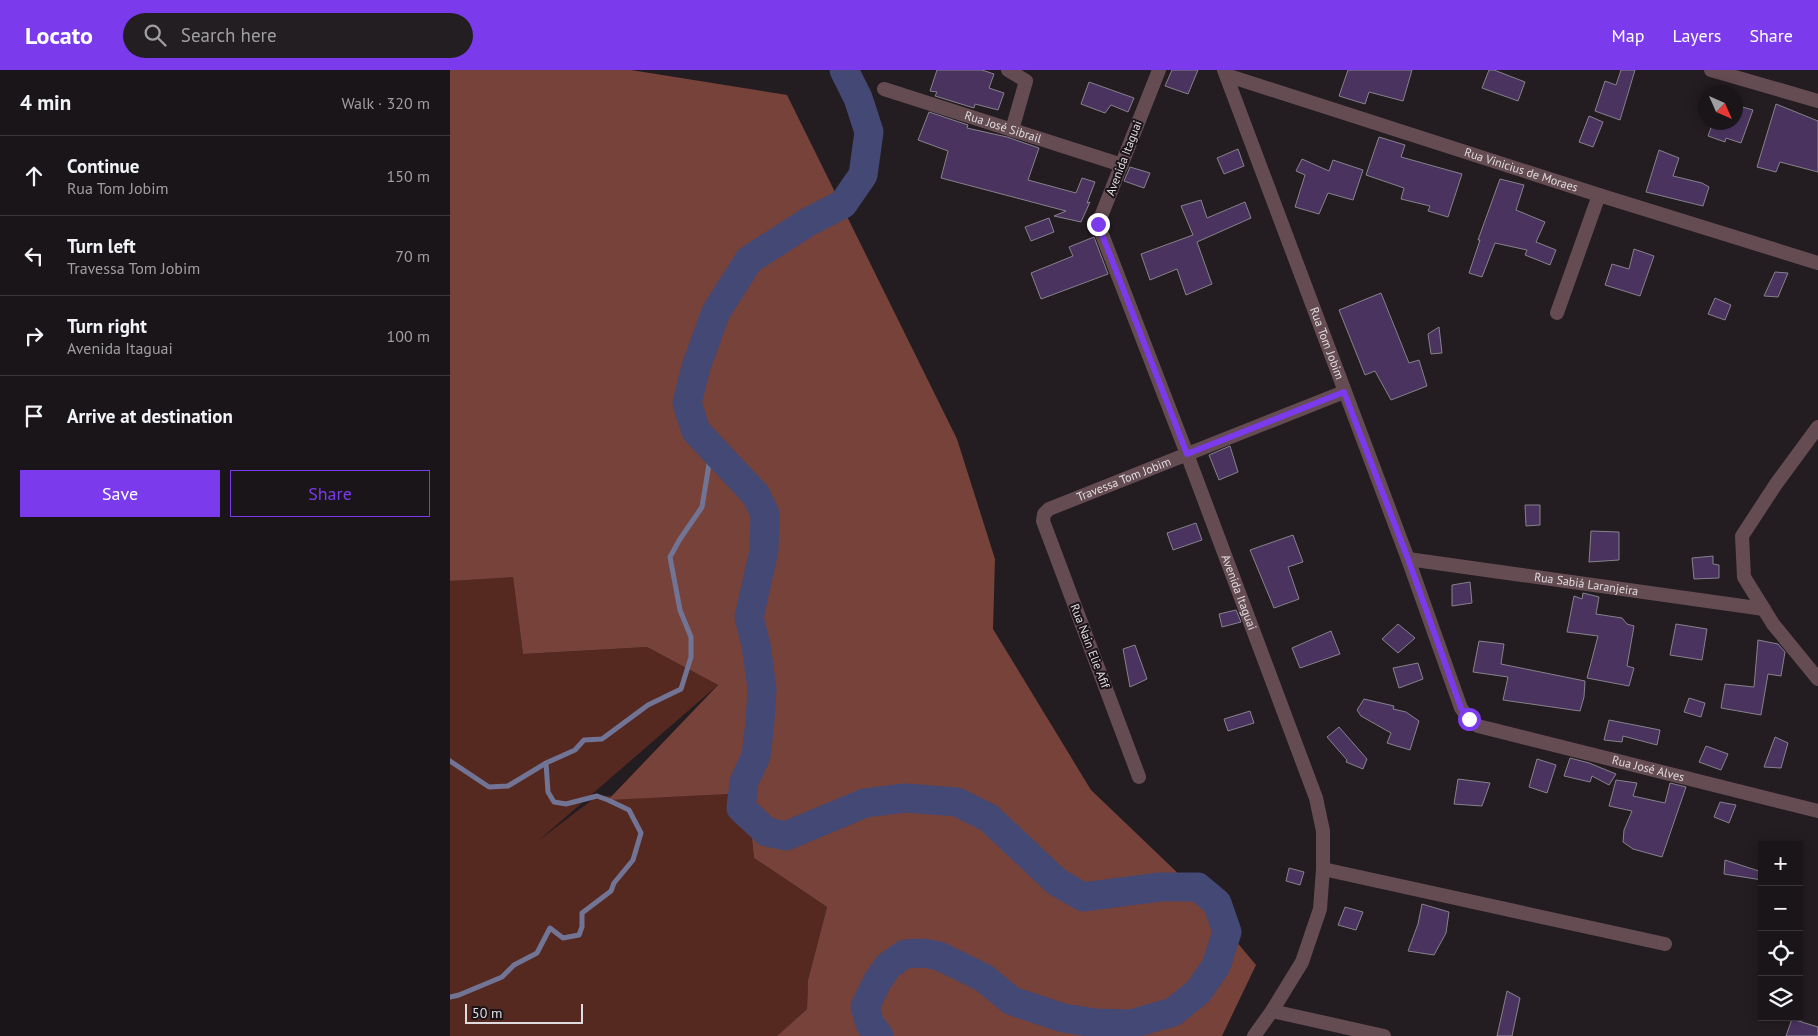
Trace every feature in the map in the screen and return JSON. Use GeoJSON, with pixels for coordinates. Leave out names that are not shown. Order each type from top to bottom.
{"type":"FeatureCollection","features":[{"type":"Feature","properties":{"kind":"street"},"geometry":{"type":"LineString","coordinates":[[1008,70],[1026,81],[1012,130]]}},
{"type":"Feature","properties":{"kind":"street","name":"Avenida Itaguai"},"geometry":{"type":"LineString","coordinates":[[1159,70],[1098,224],[1187,454],[1316,798],[1323,831],[1320,909],[1302,962],[1254,1036]]}},
{"type":"Feature","properties":{"kind":"street"},"geometry":{"type":"LineString","coordinates":[[1711,70],[1736,74],[1818,102]]}},
{"type":"Feature","properties":{"kind":"street","name":"Rua Vinicius de Moraes"},"geometry":{"type":"LineString","coordinates":[[1225,72],[1598,195],[1818,263]]}},
{"type":"Feature","properties":{"kind":"street","name":"Rua Tom Jobim"},"geometry":{"type":"LineString","coordinates":[[1225,72],[1408,559],[1461,708],[1469,719],[1478,726]]}},
{"type":"Feature","properties":{"kind":"street","name":"Rua José Sibrail"},"geometry":{"type":"LineString","coordinates":[[884,89],[1122,165]]}},
{"type":"Feature","properties":{"kind":"street"},"geometry":{"type":"LineString","coordinates":[[1557,313],[1598,195]]}},
{"type":"Feature","properties":{"kind":"street","name":"Travessa Tom Jobim"},"geometry":{"type":"LineString","coordinates":[[1044,514],[1049,509],[1344,392]]}},
{"type":"Feature","properties":{"kind":"street"},"geometry":{"type":"LineString","coordinates":[[1818,427],[1776,484],[1742,536],[1744,577],[1773,624],[1818,679]]}},
{"type":"Feature","properties":{"kind":"street","name":"Rua Nain Elie Afif"},"geometry":{"type":"LineString","coordinates":[[1044,514],[1043,521],[1139,778]]}},
{"type":"Feature","properties":{"kind":"street","name":"Rua Sabiá Laranjeira"},"geometry":{"type":"LineString","coordinates":[[1408,559],[1764,609]]}},
{"type":"Feature","properties":{"kind":"street","name":"Rua José Alves"},"geometry":{"type":"LineString","coordinates":[[1478,726],[1818,811]]}},
{"type":"Feature","properties":{"kind":"street"},"geometry":{"type":"LineString","coordinates":[[1323,869],[1665,944]]}},
{"type":"Feature","properties":{"kind":"street"},"geometry":{"type":"LineString","coordinates":[[1272,1011],[1384,1036]]}},
{"type":"Feature","properties":{"kind":"shaded area"},"geometry":{"type":"Polygon","coordinates":[[[450,70],[631,70],[787,95],[957,439],[995,559],[993,629],[1091,790],[1184,879],[1256,965],[1222,1036],[777,1036],[807,1009],[808,980],[827,907],[754,858],[747,793],[608,800],[718,685],[647,647],[523,654],[513,577],[450,581],[450,70]]]}},
{"type":"Feature","properties":{"kind":"shaded area"},"geometry":{"type":"Polygon","coordinates":[[[513,576],[523,654],[647,647],[718,685],[538,841],[597,796],[747,793],[754,858],[827,907],[808,980],[807,1009],[777,1036],[450,1036],[450,581],[513,576]]]}},
{"type":"Feature","properties":{"kind":"building"},"geometry":{"type":"Polygon","coordinates":[[[937,70],[982,70],[994,74],[989,88],[1004,93],[998,110],[975,104],[974,108],[935,96],[937,92],[930,91],[937,70]]]}},
{"type":"Feature","properties":{"kind":"building"},"geometry":{"type":"Polygon","coordinates":[[[1172,70],[1198,70],[1188,94],[1165,86],[1172,70]]]}},
{"type":"Feature","properties":{"kind":"building"},"geometry":{"type":"Polygon","coordinates":[[[1348,70],[1412,70],[1403,101],[1369,92],[1365,104],[1339,96],[1348,70]]]}},
{"type":"Feature","properties":{"kind":"building"},"geometry":{"type":"Polygon","coordinates":[[[1489,70],[1494,70],[1525,82],[1518,101],[1482,88],[1489,70]]]}},
{"type":"Feature","properties":{"kind":"building"},"geometry":{"type":"Polygon","coordinates":[[[1621,70],[1635,70],[1620,120],[1595,111],[1605,81],[1616,85],[1621,70]]]}},
{"type":"Feature","properties":{"kind":"building"},"geometry":{"type":"Polygon","coordinates":[[[1089,82],[1134,98],[1128,112],[1111,105],[1105,113],[1081,104],[1089,82]]]}},
{"type":"Feature","properties":{"kind":"building"},"geometry":{"type":"Polygon","coordinates":[[[1776,104],[1818,121],[1818,172],[1780,162],[1776,172],[1757,167],[1776,104]]]}},
{"type":"Feature","properties":{"kind":"building"},"geometry":{"type":"Polygon","coordinates":[[[1743,107],[1753,110],[1741,143],[1726,138],[1725,142],[1708,136],[1710,130],[1743,130],[1743,107]]]}},
{"type":"Feature","properties":{"kind":"building"},"geometry":{"type":"Polygon","coordinates":[[[929,112],[968,125],[967,128],[1007,137],[1039,148],[1028,180],[1076,193],[1082,178],[1095,182],[1087,203],[1090,202],[1081,222],[1054,216],[1066,211],[941,178],[948,151],[918,140],[929,112]]]}},
{"type":"Feature","properties":{"kind":"building"},"geometry":{"type":"Polygon","coordinates":[[[1589,116],[1603,122],[1593,147],[1579,142],[1589,116]]]}},
{"type":"Feature","properties":{"kind":"building"},"geometry":{"type":"Polygon","coordinates":[[[1379,137],[1405,145],[1401,157],[1462,174],[1448,217],[1428,211],[1430,206],[1401,199],[1404,188],[1366,175],[1379,137]]]}},
{"type":"Feature","properties":{"kind":"building"},"geometry":{"type":"Polygon","coordinates":[[[1238,149],[1244,166],[1224,174],[1217,158],[1238,149]]]}},
{"type":"Feature","properties":{"kind":"building"},"geometry":{"type":"Polygon","coordinates":[[[1659,150],[1679,158],[1673,176],[1702,183],[1709,187],[1703,206],[1646,192],[1659,150]]]}},
{"type":"Feature","properties":{"kind":"building"},"geometry":{"type":"Polygon","coordinates":[[[1302,159],[1329,171],[1333,160],[1363,170],[1353,200],[1328,193],[1319,214],[1295,207],[1305,175],[1296,171],[1302,159]]]}},
{"type":"Feature","properties":{"kind":"building"},"geometry":{"type":"Polygon","coordinates":[[[1130,167],[1150,173],[1144,188],[1124,181],[1130,167]]]}},
{"type":"Feature","properties":{"kind":"building"},"geometry":{"type":"Polygon","coordinates":[[[1500,179],[1524,185],[1516,210],[1545,222],[1536,242],[1556,250],[1550,265],[1525,255],[1527,250],[1495,243],[1482,277],[1469,273],[1480,240],[1478,240],[1500,179]]]}},
{"type":"Feature","properties":{"kind":"building"},"geometry":{"type":"Polygon","coordinates":[[[1201,200],[1207,218],[1245,202],[1251,218],[1197,242],[1212,284],[1186,295],[1177,269],[1150,280],[1141,254],[1193,235],[1181,206],[1201,200]]]}},
{"type":"Feature","properties":{"kind":"building"},"geometry":{"type":"Polygon","coordinates":[[[1049,218],[1054,232],[1031,241],[1025,227],[1049,218]]]}},
{"type":"Feature","properties":{"kind":"building"},"geometry":{"type":"Polygon","coordinates":[[[1094,237],[1108,274],[1041,299],[1031,273],[1073,256],[1069,247],[1094,237]]]}},
{"type":"Feature","properties":{"kind":"building"},"geometry":{"type":"Polygon","coordinates":[[[1634,249],[1654,256],[1640,296],[1605,285],[1612,264],[1629,269],[1634,249]]]}},
{"type":"Feature","properties":{"kind":"building"},"geometry":{"type":"Polygon","coordinates":[[[1775,272],[1788,273],[1778,297],[1764,296],[1775,272]]]}},
{"type":"Feature","properties":{"kind":"building"},"geometry":{"type":"Polygon","coordinates":[[[1381,293],[1409,363],[1419,360],[1427,386],[1391,400],[1375,371],[1365,375],[1339,310],[1381,293]]]}},
{"type":"Feature","properties":{"kind":"building"},"geometry":{"type":"Polygon","coordinates":[[[1715,298],[1731,305],[1725,320],[1708,314],[1715,298]]]}},
{"type":"Feature","properties":{"kind":"building"},"geometry":{"type":"Polygon","coordinates":[[[1439,327],[1442,353],[1431,354],[1428,334],[1439,327]]]}},
{"type":"Feature","properties":{"kind":"building"},"geometry":{"type":"Polygon","coordinates":[[[1230,446],[1238,472],[1219,480],[1209,455],[1230,446]]]}},
{"type":"Feature","properties":{"kind":"building"},"geometry":{"type":"Polygon","coordinates":[[[1525,505],[1540,505],[1540,525],[1526,526],[1525,505]]]}},
{"type":"Feature","properties":{"kind":"building"},"geometry":{"type":"Polygon","coordinates":[[[1196,523],[1202,540],[1173,550],[1167,533],[1196,523]]]}},
{"type":"Feature","properties":{"kind":"building"},"geometry":{"type":"Polygon","coordinates":[[[1591,531],[1619,532],[1619,560],[1589,562],[1591,531]]]}},
{"type":"Feature","properties":{"kind":"building"},"geometry":{"type":"Polygon","coordinates":[[[1293,535],[1303,562],[1288,567],[1299,599],[1274,608],[1250,550],[1293,535]]]}},
{"type":"Feature","properties":{"kind":"building"},"geometry":{"type":"Polygon","coordinates":[[[1713,556],[1713,564],[1719,565],[1719,578],[1694,579],[1692,558],[1713,556]]]}},
{"type":"Feature","properties":{"kind":"building"},"geometry":{"type":"Polygon","coordinates":[[[1470,582],[1472,603],[1452,606],[1452,585],[1470,582]]]}},
{"type":"Feature","properties":{"kind":"building"},"geometry":{"type":"Polygon","coordinates":[[[1583,593],[1599,597],[1596,614],[1622,618],[1627,624],[1634,626],[1627,666],[1634,668],[1629,686],[1587,678],[1598,636],[1567,632],[1574,596],[1582,599],[1583,593]]]}},
{"type":"Feature","properties":{"kind":"building"},"geometry":{"type":"Polygon","coordinates":[[[1236,610],[1241,622],[1222,627],[1219,614],[1236,610]]]}},
{"type":"Feature","properties":{"kind":"building"},"geometry":{"type":"Polygon","coordinates":[[[1398,624],[1415,638],[1398,653],[1382,639],[1398,624]]]}},
{"type":"Feature","properties":{"kind":"building"},"geometry":{"type":"Polygon","coordinates":[[[1676,624],[1707,629],[1702,660],[1670,655],[1676,624]]]}},
{"type":"Feature","properties":{"kind":"building"},"geometry":{"type":"Polygon","coordinates":[[[1331,631],[1340,654],[1300,668],[1292,648],[1331,631]]]}},
{"type":"Feature","properties":{"kind":"building"},"geometry":{"type":"Polygon","coordinates":[[[1758,640],[1778,644],[1785,652],[1781,676],[1768,674],[1761,715],[1721,708],[1725,684],[1754,687],[1758,640]]]}},
{"type":"Feature","properties":{"kind":"building"},"geometry":{"type":"Polygon","coordinates":[[[1479,641],[1504,644],[1501,664],[1585,681],[1584,697],[1580,711],[1503,700],[1508,677],[1473,672],[1479,641]]]}},
{"type":"Feature","properties":{"kind":"building"},"geometry":{"type":"Polygon","coordinates":[[[1135,645],[1147,679],[1130,687],[1123,649],[1135,645]]]}},
{"type":"Feature","properties":{"kind":"building"},"geometry":{"type":"Polygon","coordinates":[[[1418,663],[1423,679],[1399,688],[1393,668],[1418,663]]]}},
{"type":"Feature","properties":{"kind":"building"},"geometry":{"type":"Polygon","coordinates":[[[1689,698],[1705,703],[1701,717],[1684,712],[1689,698]]]}},
{"type":"Feature","properties":{"kind":"building"},"geometry":{"type":"Polygon","coordinates":[[[1364,699],[1394,706],[1393,709],[1406,712],[1419,721],[1410,750],[1387,743],[1391,733],[1361,716],[1357,710],[1364,699]]]}},
{"type":"Feature","properties":{"kind":"building"},"geometry":{"type":"Polygon","coordinates":[[[1250,711],[1254,723],[1228,731],[1224,719],[1250,711]]]}},
{"type":"Feature","properties":{"kind":"building"},"geometry":{"type":"Polygon","coordinates":[[[1609,720],[1660,730],[1657,745],[1623,736],[1622,742],[1604,740],[1609,720]]]}},
{"type":"Feature","properties":{"kind":"building"},"geometry":{"type":"Polygon","coordinates":[[[1339,727],[1367,759],[1363,769],[1346,762],[1347,760],[1327,737],[1339,727]]]}},
{"type":"Feature","properties":{"kind":"building"},"geometry":{"type":"Polygon","coordinates":[[[1775,737],[1788,743],[1781,768],[1764,767],[1775,737]]]}},
{"type":"Feature","properties":{"kind":"building"},"geometry":{"type":"Polygon","coordinates":[[[1706,746],[1728,754],[1721,770],[1699,762],[1706,746]]]}},
{"type":"Feature","properties":{"kind":"building"},"geometry":{"type":"Polygon","coordinates":[[[1570,758],[1589,763],[1616,774],[1609,785],[1592,776],[1590,782],[1564,776],[1570,758]]]}},
{"type":"Feature","properties":{"kind":"building"},"geometry":{"type":"Polygon","coordinates":[[[1537,759],[1556,765],[1547,793],[1529,787],[1537,759]]]}},
{"type":"Feature","properties":{"kind":"building"},"geometry":{"type":"Polygon","coordinates":[[[1458,779],[1490,783],[1482,806],[1454,804],[1458,779]]]}},
{"type":"Feature","properties":{"kind":"building"},"geometry":{"type":"Polygon","coordinates":[[[1616,780],[1637,783],[1633,796],[1665,803],[1670,783],[1686,787],[1662,857],[1633,849],[1623,842],[1624,830],[1632,811],[1609,806],[1616,780]]]}},
{"type":"Feature","properties":{"kind":"building"},"geometry":{"type":"Polygon","coordinates":[[[1720,802],[1736,805],[1729,823],[1714,817],[1720,802]]]}},
{"type":"Feature","properties":{"kind":"building"},"geometry":{"type":"Polygon","coordinates":[[[1725,860],[1758,871],[1758,879],[1724,874],[1725,860]]]}},
{"type":"Feature","properties":{"kind":"building"},"geometry":{"type":"Polygon","coordinates":[[[1289,868],[1304,872],[1300,885],[1286,881],[1289,868]]]}},
{"type":"Feature","properties":{"kind":"building"},"geometry":{"type":"Polygon","coordinates":[[[1422,904],[1449,912],[1446,933],[1434,955],[1408,951],[1418,924],[1422,904]]]}},
{"type":"Feature","properties":{"kind":"building"},"geometry":{"type":"Polygon","coordinates":[[[1345,907],[1363,912],[1356,930],[1338,925],[1345,907]]]}},
{"type":"Feature","properties":{"kind":"building"},"geometry":{"type":"Polygon","coordinates":[[[1507,991],[1520,998],[1512,1036],[1497,1036],[1507,991]]]}},
{"type":"Feature","properties":{"kind":"building"},"geometry":{"type":"Polygon","coordinates":[[[1791,1021],[1798,1021],[1818,1027],[1818,1036],[1786,1036],[1791,1021]]]}},
{"type":"Feature","properties":{"kind":"waterway"},"geometry":{"type":"LineString","coordinates":[[844,70],[858,98],[869,132],[863,175],[843,204],[808,222],[749,260],[716,312],[696,367],[687,403],[696,431],[756,495],[765,514],[764,551],[749,617],[756,645],[762,689],[760,722],[756,756],[744,782],[741,808],[767,832],[786,836],[865,803],[905,798],[957,802],[989,818],[1057,882],[1083,897],[1160,887],[1198,887],[1217,903],[1227,932],[1216,966],[1198,992],[1173,1012],[1131,1024],[1095,1023],[1063,1018],[1012,1001],[984,978],[939,956],[923,953],[905,954],[888,966],[877,982],[865,1007],[870,1024],[879,1036]]}},
{"type":"Feature","properties":{"kind":"waterway"},"geometry":{"type":"LineString","coordinates":[[450,761],[489,787],[508,786],[546,763],[575,750],[584,740],[602,739],[648,705],[681,689],[691,657],[691,637],[680,610],[670,557],[702,507],[712,446]]}},
{"type":"Feature","properties":{"kind":"waterway"},"geometry":{"type":"LineString","coordinates":[[450,997],[502,977],[514,965],[537,953],[550,928],[563,938],[579,935],[582,927],[582,913],[611,891],[614,883],[633,860],[641,833],[629,810],[597,796],[566,804],[554,802],[548,792],[546,763]]}},
{"type":"Feature","properties":{"kind":"route"},"geometry":{"type":"LineString","coordinates":[[1098,224],[1187,454],[1344,392],[1408,559],[1461,708],[1469,719]]}}]}
